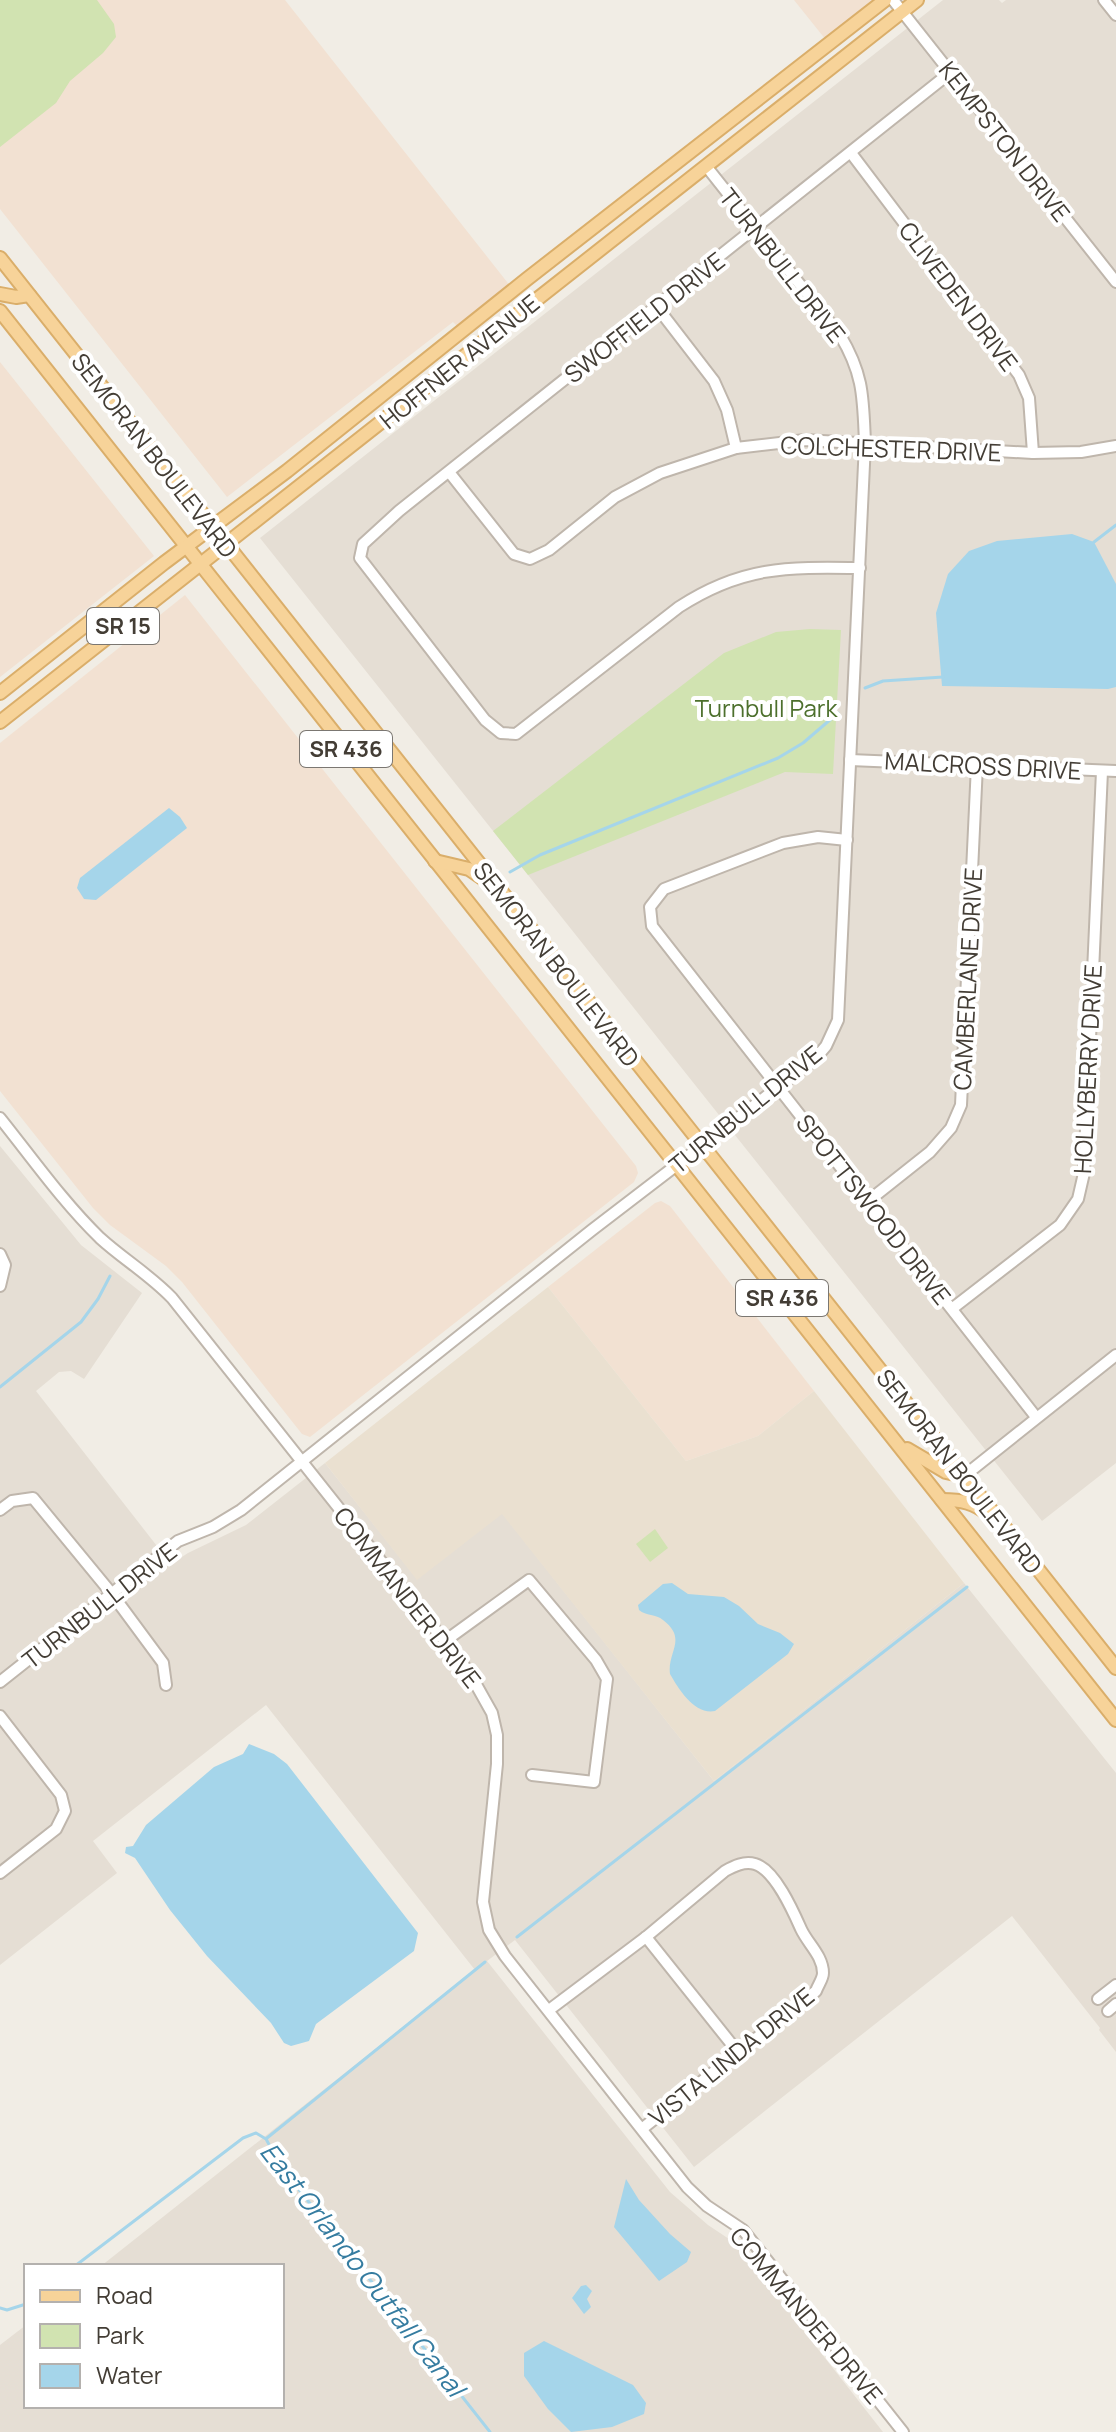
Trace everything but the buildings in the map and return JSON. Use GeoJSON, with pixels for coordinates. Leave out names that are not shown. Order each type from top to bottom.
{"type":"FeatureCollection","features":[{"type":"Feature","properties":{"kind":"main road","name":"HOFFNER AVENUE"},"geometry":{"type":"LineString","coordinates":[[0,693],[885,0]]}},
{"type":"Feature","properties":{"kind":"main road","name":"HOFFNER AVENUE"},"geometry":{"type":"LineString","coordinates":[[0,722],[917,0]]}},
{"type":"Feature","properties":{"kind":"main road"},"geometry":{"type":"LineString","coordinates":[[613,239],[619,225],[708,156],[713,135]]}},
{"type":"Feature","properties":{"kind":"main road","name":"SEMORAN BOULEVARD"},"geometry":{"type":"LineString","coordinates":[[0,258],[1116,1668]]}},
{"type":"Feature","properties":{"kind":"main road"},"geometry":{"type":"LineString","coordinates":[[0,294],[16,297],[29,295]]}},
{"type":"Feature","properties":{"kind":"main road","name":"SEMORAN BOULEVARD"},"geometry":{"type":"LineString","coordinates":[[0,311],[1116,1720]]}},
{"type":"Feature","properties":{"kind":"main road"},"geometry":{"type":"LineString","coordinates":[[435,861],[469,869],[497,888]]}},
{"type":"Feature","properties":{"kind":"main road"},"geometry":{"type":"LineString","coordinates":[[897,1443],[930,1464],[964,1476]]}},
{"type":"Feature","properties":{"kind":"main road"},"geometry":{"type":"LineString","coordinates":[[942,1500],[962,1500],[980,1506],[1006,1530]]}},
{"type":"Feature","properties":{"kind":"street","name":"KEMPSTON DRIVE"},"geometry":{"type":"LineString","coordinates":[[893,0],[1116,282]]}},
{"type":"Feature","properties":{"kind":"street"},"geometry":{"type":"LineString","coordinates":[[1104,0],[1116,15]]}},
{"type":"Feature","properties":{"kind":"street","name":"SWOFFIELD DRIVE"},"geometry":{"type":"LineString","coordinates":[[860,568],[803,567],[747,574],[704,591],[679,607],[516,734],[501,733],[485,720],[360,558],[363,544],[374,532],[951,72]]}},
{"type":"Feature","properties":{"kind":"street","name":"CLIVEDEN DRIVE"},"geometry":{"type":"LineString","coordinates":[[851,153],[1019,375],[1029,398],[1033,453]]}},
{"type":"Feature","properties":{"kind":"street","name":"TURNBULL DRIVE"},"geometry":{"type":"LineString","coordinates":[[0,1682],[178,1541],[213,1527],[241,1510],[581,1238],[815,1059],[826,1046],[838,1020],[865,443],[863,388],[855,359],[840,335],[706,166]]}},
{"type":"Feature","properties":{"kind":"street"},"geometry":{"type":"LineString","coordinates":[[657,307],[714,381],[727,410],[736,448]]}},
{"type":"Feature","properties":{"kind":"street","name":"COLCHESTER DRIVE"},"geometry":{"type":"LineString","coordinates":[[449,472],[514,554],[530,559],[549,550],[615,497],[660,473],[736,448],[805,440],[1033,453],[1081,452],[1116,446]]}},
{"type":"Feature","properties":{"kind":"street","name":"MALCROSS DRIVE"},"geometry":{"type":"LineString","coordinates":[[850,760],[1116,771]]}},
{"type":"Feature","properties":{"kind":"street","name":"CAMBERLANE DRIVE"},"geometry":{"type":"LineString","coordinates":[[867,1202],[930,1152],[951,1128],[961,1105],[977,765]]}},
{"type":"Feature","properties":{"kind":"street","name":"HOLLYBERRY DRIVE"},"geometry":{"type":"LineString","coordinates":[[953,1308],[1060,1225],[1078,1199],[1084,1173],[1102,771]]}},
{"type":"Feature","properties":{"kind":"street","name":"SPOTTSWOOD DRIVE"},"geometry":{"type":"LineString","coordinates":[[847,840],[818,837],[783,843],[664,889],[650,907],[652,926],[1036,1417]]}},
{"type":"Feature","properties":{"kind":"street","name":"COMMANDER DRIVE"},"geometry":{"type":"LineString","coordinates":[[0,1118],[81,1219],[172,1298],[445,1641],[482,1692],[492,1713],[497,1735],[497,1764],[483,1893],[489,1930],[505,1956],[687,2187],[707,2206],[743,2230],[903,2432]]}},
{"type":"Feature","properties":{"kind":"street"},"geometry":{"type":"LineString","coordinates":[[0,1254],[5,1265],[0,1286]]}},
{"type":"Feature","properties":{"kind":"street"},"geometry":{"type":"LineString","coordinates":[[964,1476],[1116,1355]]}},
{"type":"Feature","properties":{"kind":"street"},"geometry":{"type":"LineString","coordinates":[[0,1510],[12,1501],[33,1498],[112,1594],[163,1663],[166,1685]]}},
{"type":"Feature","properties":{"kind":"street"},"geometry":{"type":"LineString","coordinates":[[445,1641],[529,1580],[596,1660],[607,1679],[594,1782],[532,1775]]}},
{"type":"Feature","properties":{"kind":"street"},"geometry":{"type":"LineString","coordinates":[[0,1716],[61,1795],[65,1811],[56,1829],[0,1873]]}},
{"type":"Feature","properties":{"kind":"street","name":"VISTA LINDA DRIVE"},"geometry":{"type":"LineString","coordinates":[[643,2128],[816,1991],[823,1976],[820,1958],[801,1931],[794,1908],[764,1869],[754,1864],[739,1864],[725,1871],[646,1937]]}},
{"type":"Feature","properties":{"kind":"street"},"geometry":{"type":"LineString","coordinates":[[549,2010],[646,1937],[737,2051]]}},
{"type":"Feature","properties":{"kind":"street"},"geometry":{"type":"LineString","coordinates":[[1098,1999],[1116,1985]]}},
{"type":"Feature","properties":{"kind":"shaded area"},"geometry":{"type":"Polygon","coordinates":[[[82,0],[285,0],[511,287],[459,328],[453,322],[227,497],[0,209],[0,97],[82,0]]]}},
{"type":"Feature","properties":{"kind":"shaded area"},"geometry":{"type":"Polygon","coordinates":[[[794,0],[877,0],[826,40],[794,0]]]}},
{"type":"Feature","properties":{"kind":"shaded area"},"geometry":{"type":"Polygon","coordinates":[[[943,0],[999,0],[1002,3],[1006,0],[1103,0],[1116,17],[1116,1463],[1042,1521],[260,538],[943,0]]]}},
{"type":"Feature","properties":{"kind":"shaded area"},"geometry":{"type":"Polygon","coordinates":[[[0,362],[154,556],[0,677],[0,362]]]}},
{"type":"Feature","properties":{"kind":"shaded area"},"geometry":{"type":"Polygon","coordinates":[[[185,595],[636,1166],[638,1173],[634,1182],[310,1437],[302,1434],[182,1282],[93,1208],[0,1091],[0,743],[185,595]]]}},
{"type":"Feature","properties":{"kind":"shaded area"},"geometry":{"type":"Polygon","coordinates":[[[0,1146],[81,1245],[142,1293],[84,1379],[71,1371],[59,1372],[36,1391],[171,1564],[246,1525],[325,1463],[417,1579],[502,1513],[714,1781],[964,1583],[1116,1773],[1116,2052],[1012,1916],[694,2167],[515,1940],[487,1961],[670,2192],[729,2239],[745,2256],[883,2432],[0,2432],[0,2345],[24,2327],[24,2408],[284,2408],[284,2264],[104,2264],[475,1970],[266,1705],[93,1841],[117,1873],[0,1965],[0,1146]]]}},
{"type":"Feature","properties":{"kind":"shaded area"},"geometry":{"type":"Polygon","coordinates":[[[661,1201],[670,1206],[814,1391],[758,1436],[686,1461],[548,1287],[661,1201]]]}},
{"type":"Feature","properties":{"kind":"shaded area"},"geometry":{"type":"Polygon","coordinates":[[[548,1287],[686,1461],[758,1436],[814,1391],[964,1583],[714,1781],[502,1514],[417,1580],[325,1463],[548,1287]]]}},
{"type":"Feature","properties":{"kind":"green space"},"geometry":{"type":"Polygon","coordinates":[[[0,0],[97,0],[114,24],[116,37],[103,53],[70,81],[56,103],[0,147],[0,0]]]}},
{"type":"Feature","properties":{"kind":"green space","name":"Turnbull Park"},"geometry":{"type":"Polygon","coordinates":[[[841,630],[833,774],[785,772],[528,875],[493,831],[724,653],[776,632],[841,630]]]}},
{"type":"Feature","properties":{"kind":"green space"},"geometry":{"type":"Polygon","coordinates":[[[655,1529],[668,1548],[650,1562],[636,1544],[655,1529]]]}},
{"type":"Feature","properties":{"kind":"water"},"geometry":{"type":"Polygon","coordinates":[[[1072,534],[1094,542],[1116,584],[1116,687],[942,686],[936,613],[948,574],[969,551],[997,541],[1072,534]]]}},
{"type":"Feature","properties":{"kind":"water"},"geometry":{"type":"Polygon","coordinates":[[[169,808],[187,828],[96,900],[84,899],[77,888],[80,878],[169,808]]]}},
{"type":"Feature","properties":{"kind":"water"},"geometry":{"type":"Polygon","coordinates":[[[672,1583],[688,1594],[724,1597],[758,1624],[780,1633],[794,1644],[788,1654],[715,1711],[701,1709],[683,1694],[670,1674],[674,1633],[660,1618],[639,1610],[638,1605],[663,1584],[672,1583]]]}},
{"type":"Feature","properties":{"kind":"water"},"geometry":{"type":"Polygon","coordinates":[[[249,1744],[274,1754],[287,1764],[418,1933],[414,1951],[316,2024],[309,2041],[291,2046],[284,2043],[271,2023],[207,1956],[170,1910],[135,1858],[125,1853],[126,1847],[133,1846],[146,1825],[214,1767],[243,1754],[249,1744]]]}},
{"type":"Feature","properties":{"kind":"water"},"geometry":{"type":"Polygon","coordinates":[[[626,2179],[639,2200],[691,2252],[687,2262],[659,2281],[614,2227],[626,2179]]]}},
{"type":"Feature","properties":{"kind":"water"},"geometry":{"type":"Polygon","coordinates":[[[586,2285],[592,2291],[587,2299],[591,2307],[584,2314],[572,2298],[581,2286],[586,2285]]]}},
{"type":"Feature","properties":{"kind":"water"},"geometry":{"type":"Polygon","coordinates":[[[544,2341],[633,2385],[646,2403],[644,2414],[612,2427],[571,2432],[548,2409],[524,2376],[524,2353],[544,2341]]]}},
{"type":"Feature","properties":{"kind":"waterway","name":"East Orlando Outfall Canal"},"geometry":{"type":"LineString","coordinates":[[1094,542],[1116,525]]}},
{"type":"Feature","properties":{"kind":"waterway","name":"East Orlando Outfall Canal"},"geometry":{"type":"LineString","coordinates":[[865,688],[883,681],[943,677]]}},
{"type":"Feature","properties":{"kind":"waterway","name":"East Orlando Outfall Canal"},"geometry":{"type":"LineString","coordinates":[[510,872],[540,855],[778,758],[803,743],[838,713]]}},
{"type":"Feature","properties":{"kind":"waterway","name":"East Orlando Outfall Canal"},"geometry":{"type":"LineString","coordinates":[[0,1387],[81,1322],[110,1276]]}},
{"type":"Feature","properties":{"kind":"waterway"},"geometry":{"type":"LineString","coordinates":[[517,1937],[967,1587]]}},
{"type":"Feature","properties":{"kind":"waterway"},"geometry":{"type":"LineString","coordinates":[[267,2138],[485,1962]]}},
{"type":"Feature","properties":{"kind":"waterway","name":"East Orlando Outfall Canal"},"geometry":{"type":"LineString","coordinates":[[78,2264],[243,2138],[256,2133],[266,2139],[282,2168],[490,2432]]}},
{"type":"Feature","properties":{"kind":"waterway","name":"East Orlando Outfall Canal"},"geometry":{"type":"LineString","coordinates":[[0,2308],[7,2310],[24,2305]]}}]}
